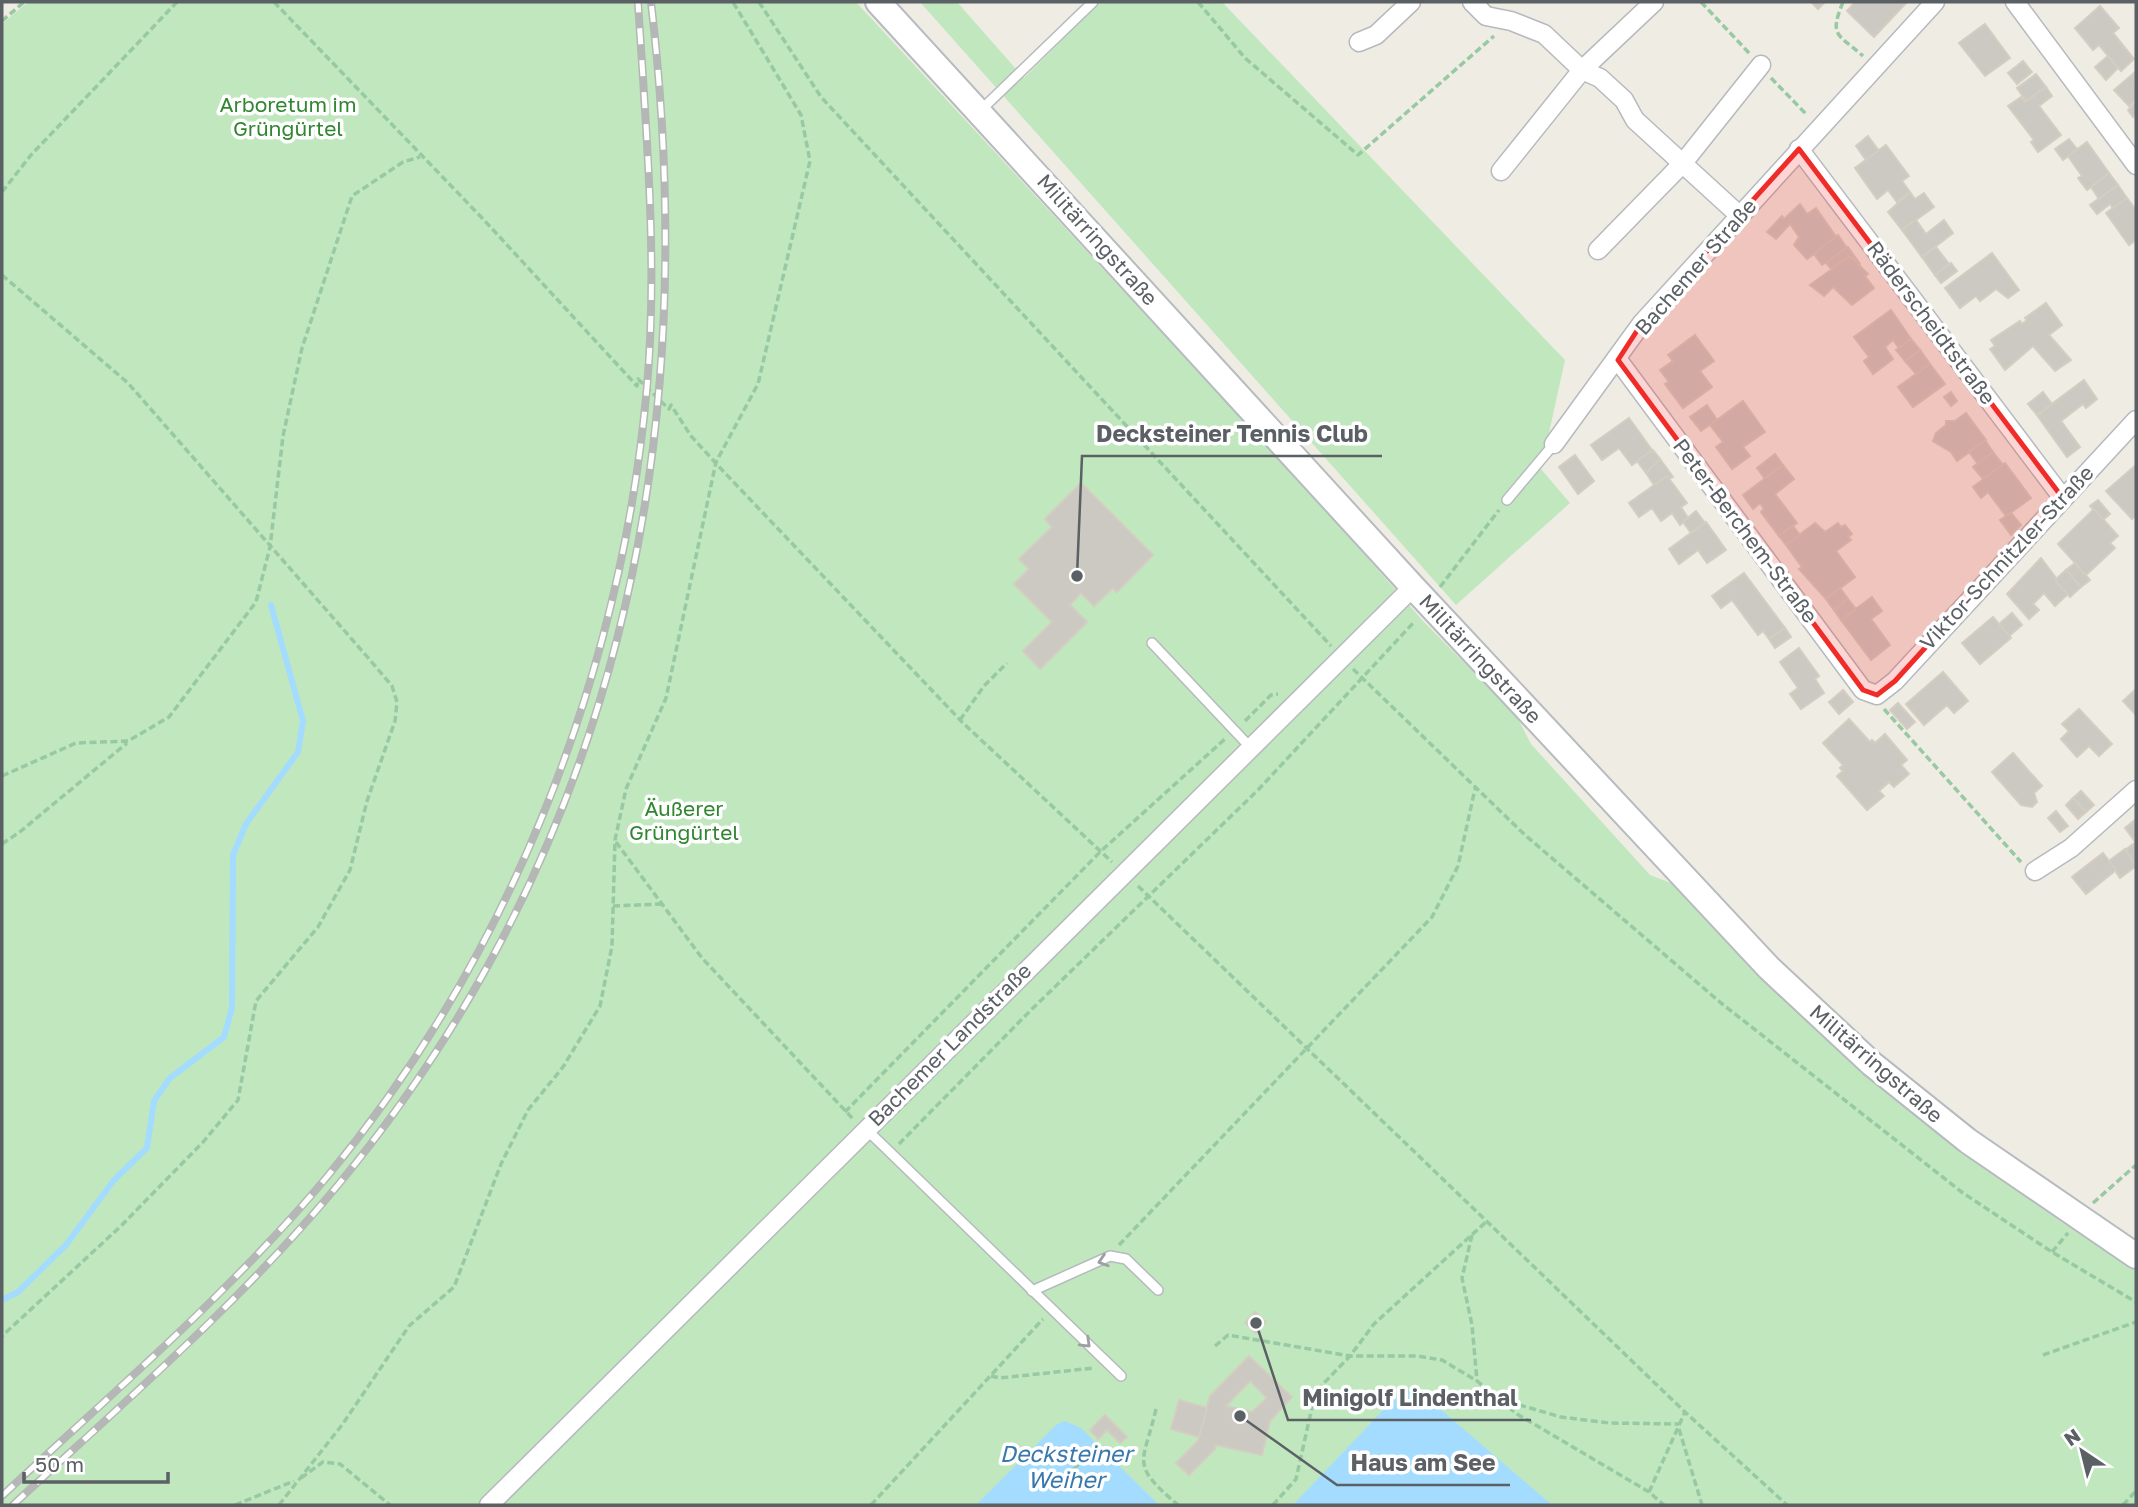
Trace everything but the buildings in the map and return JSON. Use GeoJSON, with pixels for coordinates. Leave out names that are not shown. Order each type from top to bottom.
{"type":"FeatureCollection","features":[{"type":"Feature","properties":{"kind":"main road","name":"Militärringstraße"},"geometry":{"type":"LineString","coordinates":[[878,2],[1421,596],[1692,887],[1816,1014],[1872,1064],[1968,1141],[2136,1256]]}},
{"type":"Feature","properties":{"kind":"street"},"geometry":{"type":"LineString","coordinates":[[1359,42],[1376,35],[1411,2]]}},
{"type":"Feature","properties":{"kind":"street"},"geometry":{"type":"LineString","coordinates":[[1472,2],[1486,16],[1511,21],[1544,34],[1582,70],[1608,85],[1624,100],[1635,120],[1740,216]]}},
{"type":"Feature","properties":{"kind":"street"},"geometry":{"type":"LineString","coordinates":[[1501,171],[1582,70],[1654,2]]}},
{"type":"Feature","properties":{"kind":"street","name":"Bachemer Straße"},"geometry":{"type":"LineString","coordinates":[[1554,444],[1618,360],[1642,323],[1934,2]]}},
{"type":"Feature","properties":{"kind":"street"},"geometry":{"type":"LineString","coordinates":[[2015,2],[2136,165]]}},
{"type":"Feature","properties":{"kind":"street"},"geometry":{"type":"LineString","coordinates":[[1598,250],[1683,163],[1761,65]]}},
{"type":"Feature","properties":{"kind":"street","name":"Räderscheidtstraße"},"geometry":{"type":"LineString","coordinates":[[1799,149],[2062,497]]}},
{"type":"Feature","properties":{"kind":"street","name":"Peter-Berchem-Straße"},"geometry":{"type":"LineString","coordinates":[[1618,360],[1863,690],[1877,695]]}},
{"type":"Feature","properties":{"kind":"street","name":"Viktor-Schnitzler-Straße"},"geometry":{"type":"LineString","coordinates":[[1877,695],[1895,681],[2062,497],[2136,420]]}},
{"type":"Feature","properties":{"kind":"street","name":"Bachemer Landstraße"},"geometry":{"type":"LineString","coordinates":[[489,1505],[1341,656],[1421,596]]}},
{"type":"Feature","properties":{"kind":"street"},"geometry":{"type":"LineString","coordinates":[[2035,871],[2071,848],[2136,790]]}},
{"type":"Feature","properties":{"kind":"lane"},"geometry":{"type":"LineString","coordinates":[[979,111],[1093,2]]}},
{"type":"Feature","properties":{"kind":"lane","name":"Bachemer Straße"},"geometry":{"type":"LineString","coordinates":[[1507,500],[1554,444]]}},
{"type":"Feature","properties":{"kind":"lane"},"geometry":{"type":"LineString","coordinates":[[1152,642],[1250,747]]}},
{"type":"Feature","properties":{"kind":"lane"},"geometry":{"type":"LineString","coordinates":[[865,1129],[1121,1376]]}},
{"type":"Feature","properties":{"kind":"lane"},"geometry":{"type":"LineString","coordinates":[[1032,1291],[1110,1256],[1126,1259],[1158,1290]]}},
{"type":"Feature","properties":{"kind":"path"},"geometry":{"type":"LineString","coordinates":[[2,21],[24,2]]}},
{"type":"Feature","properties":{"kind":"path"},"geometry":{"type":"LineString","coordinates":[[2,192],[31,155],[177,2]]}},
{"type":"Feature","properties":{"kind":"path"},"geometry":{"type":"LineString","coordinates":[[274,2],[420,158],[484,220],[637,386],[638,379],[670,409],[671,405],[691,436],[961,720],[1100,852],[1149,894],[1685,1412],[1787,1505]]}},
{"type":"Feature","properties":{"kind":"path"},"geometry":{"type":"LineString","coordinates":[[279,1505],[342,1425],[409,1326],[454,1287],[501,1164],[528,1110],[563,1067],[600,1006],[612,946],[615,840],[626,789],[666,698],[716,462],[758,384],[810,161],[801,115],[733,2]]}},
{"type":"Feature","properties":{"kind":"path"},"geometry":{"type":"LineString","coordinates":[[759,2],[821,97],[1341,656],[1475,789],[1721,1003],[1858,1113],[1963,1192],[2052,1252],[2136,1302]]}},
{"type":"Feature","properties":{"kind":"path"},"geometry":{"type":"LineString","coordinates":[[1198,2],[1245,58],[1357,155],[1511,21]]}},
{"type":"Feature","properties":{"kind":"path"},"geometry":{"type":"LineString","coordinates":[[1843,2],[1834,24],[1836,31],[1875,67]]}},
{"type":"Feature","properties":{"kind":"path"},"geometry":{"type":"LineString","coordinates":[[2,844],[128,741],[169,717],[256,601],[270,547],[283,436],[302,348],[352,196],[403,162],[420,158]]}},
{"type":"Feature","properties":{"kind":"path"},"geometry":{"type":"LineString","coordinates":[[2,275],[128,383],[392,686],[397,702],[395,721],[367,801],[350,870],[318,927],[256,1001],[238,1100],[204,1141],[121,1226],[2,1336]]}},
{"type":"Feature","properties":{"kind":"path"},"geometry":{"type":"LineString","coordinates":[[1445,576],[1507,500]]}},
{"type":"Feature","properties":{"kind":"path"},"geometry":{"type":"LineString","coordinates":[[890,1154],[1149,894],[1258,790],[1362,678],[1421,596]]}},
{"type":"Feature","properties":{"kind":"path"},"geometry":{"type":"LineString","coordinates":[[961,720],[984,686],[1007,663]]}},
{"type":"Feature","properties":{"kind":"path"},"geometry":{"type":"LineString","coordinates":[[845,1112],[1100,852],[1235,731],[1271,695],[1308,689]]}},
{"type":"Feature","properties":{"kind":"path"},"geometry":{"type":"LineString","coordinates":[[1877,695],[1884,709],[2014,857],[2035,871]]}},
{"type":"Feature","properties":{"kind":"path"},"geometry":{"type":"LineString","coordinates":[[2,776],[76,743],[128,741]]}},
{"type":"Feature","properties":{"kind":"path"},"geometry":{"type":"LineString","coordinates":[[1110,1256],[1432,917],[1458,866],[1475,789]]}},
{"type":"Feature","properties":{"kind":"path"},"geometry":{"type":"LineString","coordinates":[[615,840],[702,958],[845,1112],[865,1129]]}},
{"type":"Feature","properties":{"kind":"path"},"geometry":{"type":"LineString","coordinates":[[613,906],[662,904]]}},
{"type":"Feature","properties":{"kind":"path"},"geometry":{"type":"LineString","coordinates":[[1273,1505],[1298,1474],[1315,1394],[1350,1356],[1374,1324],[1487,1221]]}},
{"type":"Feature","properties":{"kind":"path"},"geometry":{"type":"LineString","coordinates":[[1472,1235],[1462,1279],[1472,1325],[1477,1381]]}},
{"type":"Feature","properties":{"kind":"path"},"geometry":{"type":"LineString","coordinates":[[871,1505],[1052,1310]]}},
{"type":"Feature","properties":{"kind":"path"},"geometry":{"type":"LineString","coordinates":[[2043,1355],[2136,1322]]}},
{"type":"Feature","properties":{"kind":"path"},"geometry":{"type":"LineString","coordinates":[[1216,1346],[1228,1335],[1350,1356],[1417,1356],[1442,1360],[1477,1381],[1517,1414],[1649,1492],[1664,1505]]}},
{"type":"Feature","properties":{"kind":"path"},"geometry":{"type":"LineString","coordinates":[[991,1376],[1000,1378],[1093,1368],[1104,1361]]}},
{"type":"Feature","properties":{"kind":"path"},"geometry":{"type":"LineString","coordinates":[[1497,1398],[1560,1417],[1609,1423],[1679,1426]]}},
{"type":"Feature","properties":{"kind":"path"},"geometry":{"type":"LineString","coordinates":[[1156,1409],[1142,1464],[1146,1476],[1178,1505]]}},
{"type":"Feature","properties":{"kind":"path"},"geometry":{"type":"LineString","coordinates":[[1649,1492],[1685,1412]]}},
{"type":"Feature","properties":{"kind":"path"},"geometry":{"type":"LineString","coordinates":[[1679,1426],[1702,1505]]}},
{"type":"Feature","properties":{"kind":"path"},"geometry":{"type":"LineString","coordinates":[[1074,1469],[1097,1444]]}},
{"type":"Feature","properties":{"kind":"path"},"geometry":{"type":"LineString","coordinates":[[234,1505],[296,1481],[323,1462],[340,1464],[390,1505]]}},
{"type":"Feature","properties":{"kind":"path"},"geometry":{"type":"LineString","coordinates":[[2123,1505],[2136,1491]]}},
{"type":"Feature","properties":{"kind":"highlighted area"},"geometry":{"type":"Polygon","coordinates":[[[1799,149],[2062,497],[1895,681],[1877,695],[1863,690],[1618,360],[1642,323],[1799,149]]]}},
{"type":"Feature","properties":{"kind":"green space","name":"Äußerer Grüngürtel"},"geometry":{"type":"Polygon","coordinates":[[[28,2],[856,2],[1313,496],[1423,621],[1516,715],[1531,744],[1650,875],[1671,883],[1788,1002],[1894,1098],[1995,1176],[2136,1271],[2136,1505],[2,1505],[2,24],[28,2]]]}},
{"type":"Feature","properties":{"kind":"green space"},"geometry":{"type":"Polygon","coordinates":[[[920,2],[957,2],[1024,78],[1100,2],[1222,2],[1565,360],[1541,469],[1570,503],[1456,605],[920,2]]]}},
{"type":"Feature","properties":{"kind":"water"},"geometry":{"type":"Polygon","coordinates":[[[1417,1389],[1552,1505],[1293,1505],[1388,1405],[1406,1390],[1417,1389]]]}},
{"type":"Feature","properties":{"kind":"water","name":"Decksteiner Weiher"},"geometry":{"type":"Polygon","coordinates":[[[1065,1421],[1081,1428],[1159,1505],[976,1505],[1056,1425],[1065,1421]]]}},
{"type":"Feature","properties":{"kind":"waterway"},"geometry":{"type":"LineString","coordinates":[[2,1300],[18,1292],[66,1245],[114,1180],[147,1148],[154,1101],[170,1078],[224,1037],[232,1008],[233,855],[246,824],[298,752],[303,721],[271,605]]}},
{"type":"Feature","properties":{"kind":"tram line"},"geometry":{"type":"LineString","coordinates":[[652,2],[655,49]]}},
{"type":"Feature","properties":{"kind":"railway"},"geometry":{"type":"LineString","coordinates":[[2,1496],[210,1302],[289,1221],[326,1178],[392,1092],[451,1001],[502,906],[546,807],[583,705],[612,601],[633,495],[647,387],[651,243],[638,2]]}},
{"type":"Feature","properties":{"kind":"railway"},"geometry":{"type":"LineString","coordinates":[[13,1505],[222,1311],[338,1185],[435,1054],[513,917],[575,775],[620,628],[649,476],[663,321],[664,163],[651,2]]}},
{"type":"Feature","properties":{"kind":"place","name":"Decksteiner Tennis Club"},"geometry":{"type":"Point","coordinates":[1077,576]}},
{"type":"Feature","properties":{"kind":"place","name":"Minigolf Lindenthal"},"geometry":{"type":"Point","coordinates":[1256,1323]}},
{"type":"Feature","properties":{"kind":"place","name":"Haus am See"},"geometry":{"type":"Point","coordinates":[1240,1416]}},
{"type":"Feature","properties":{"kind":"park label","name":"Arboretum im Grüngürtel"},"geometry":{"type":"Point","coordinates":[288,117]}}]}
